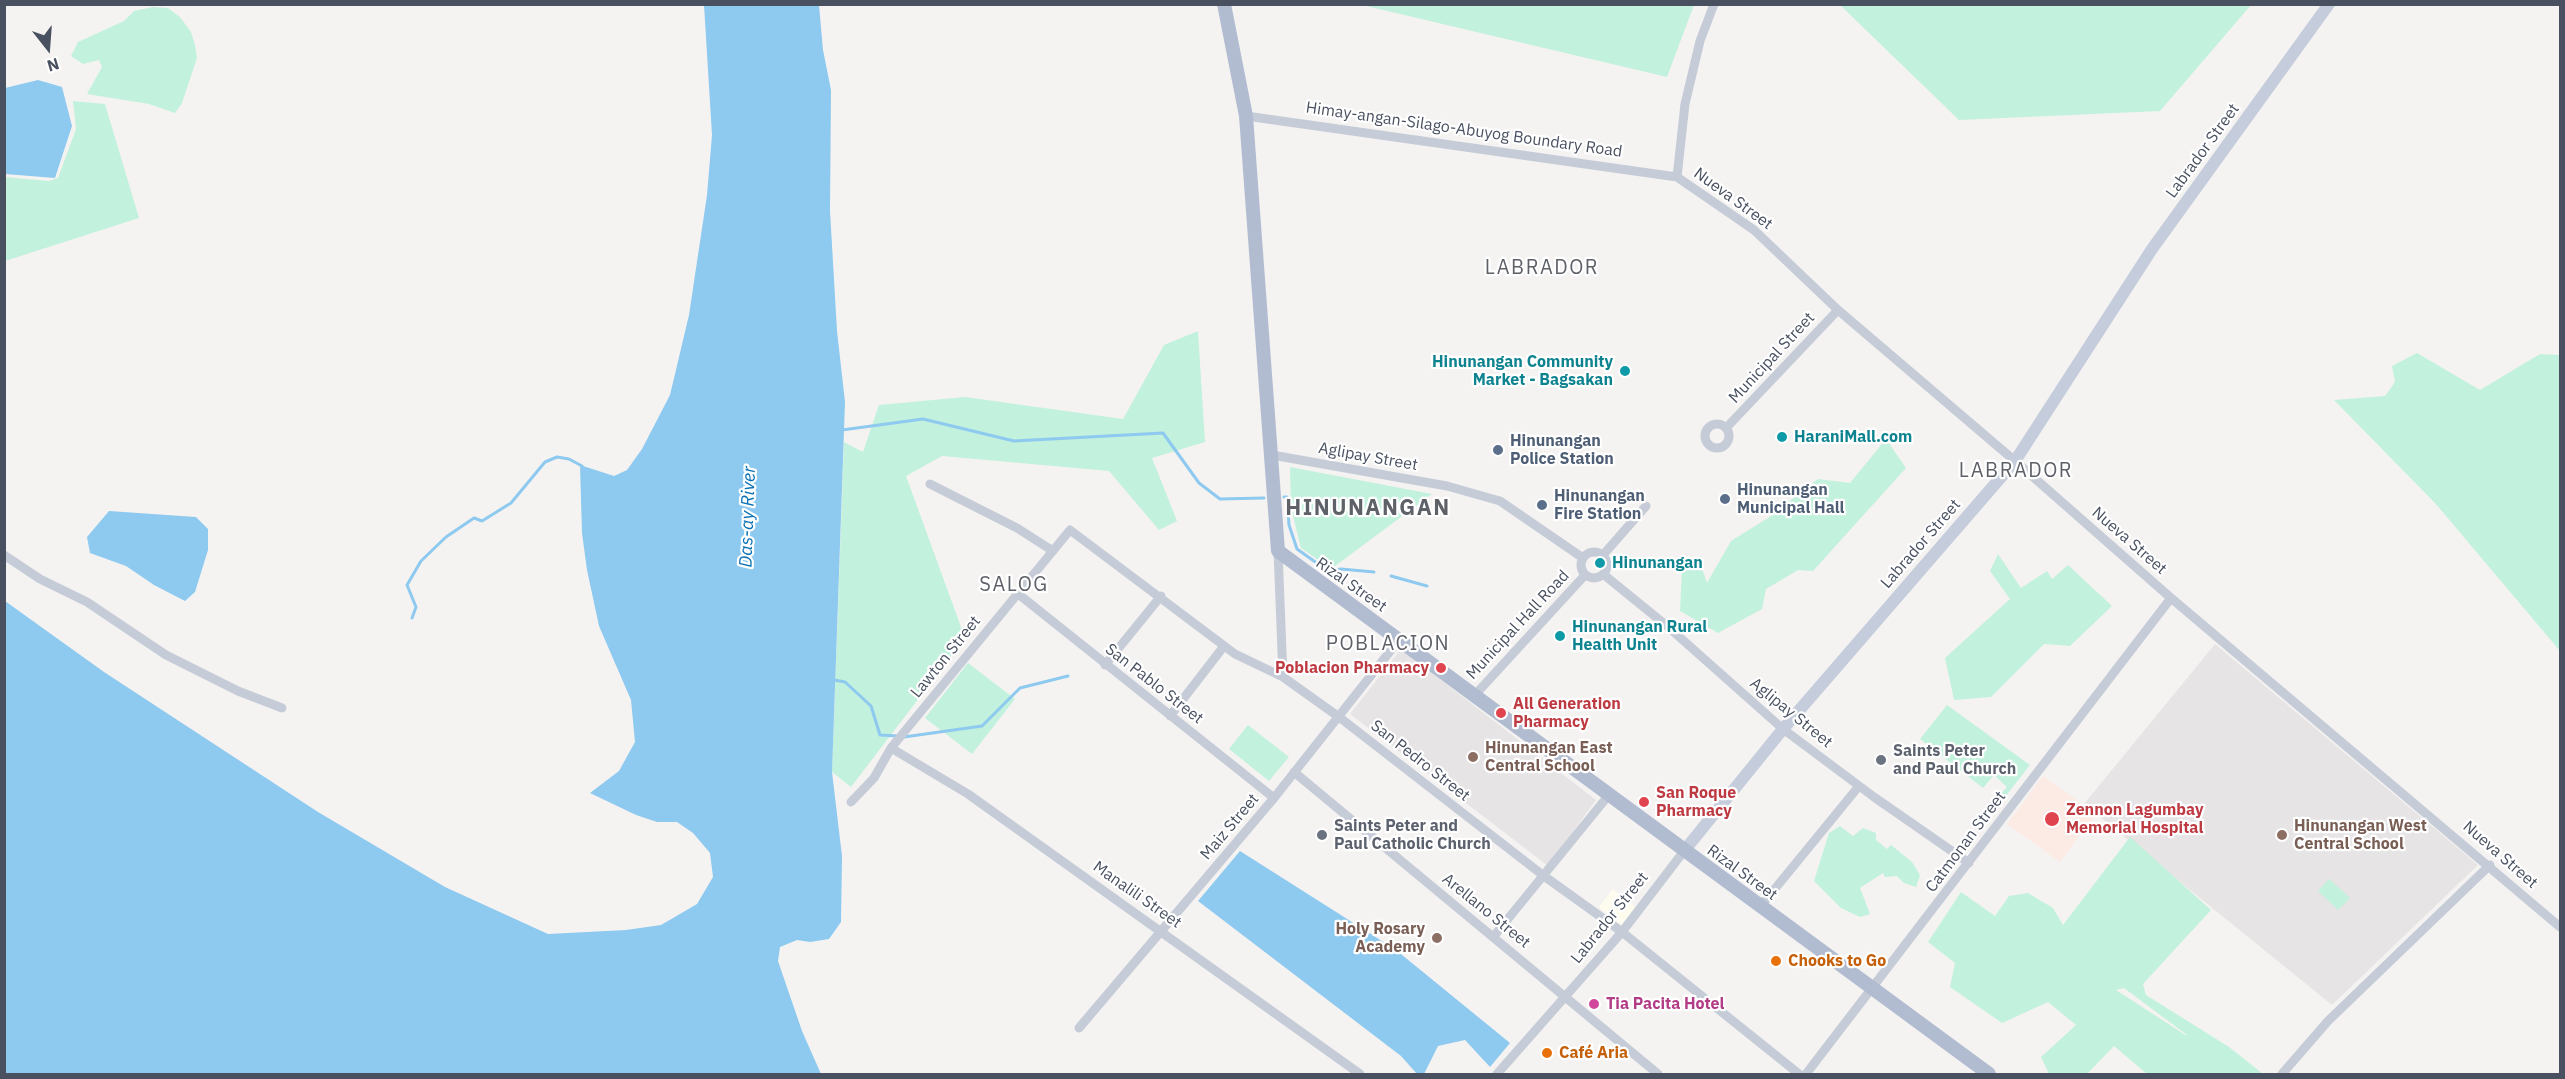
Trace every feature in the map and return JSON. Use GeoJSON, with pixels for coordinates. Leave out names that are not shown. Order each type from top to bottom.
{"type":"FeatureCollection","features":[{"type":"Feature","properties":{"kind":"main road"},"geometry":{"type":"LineString","coordinates":[[1224,4],[1246,116],[1278,551]]}},
{"type":"Feature","properties":{"kind":"main road","name":"Rizal Street"},"geometry":{"type":"LineString","coordinates":[[1278,551],[1608,796],[1873,988]]}},
{"type":"Feature","properties":{"kind":"main road"},"geometry":{"type":"LineString","coordinates":[[1873,988],[1989,1074]]}},
{"type":"Feature","properties":{"kind":"street"},"geometry":{"type":"LineString","coordinates":[[1677,177],[1685,104],[1700,41],[1714,4]]}},
{"type":"Feature","properties":{"kind":"street","name":"Labrador Street"},"geometry":{"type":"LineString","coordinates":[[1497,1074],[1622,932],[1783,729],[2015,460],[2152,249],[2329,4]]}},
{"type":"Feature","properties":{"kind":"street","name":"Himay-angan-Silago-Abuyog Boundary Road"},"geometry":{"type":"LineString","coordinates":[[1246,116],[1677,177]]}},
{"type":"Feature","properties":{"kind":"street","name":"Nueva Street"},"geometry":{"type":"LineString","coordinates":[[1677,177],[1754,231],[1838,310],[2015,460],[2171,598],[2560,927]]}},
{"type":"Feature","properties":{"kind":"street","name":"Municipal Street"},"geometry":{"type":"LineString","coordinates":[[1727,427],[1838,310]]}},
{"type":"Feature","properties":{"kind":"street","name":"Aglipay Street"},"geometry":{"type":"LineString","coordinates":[[1272,455],[1447,486],[1500,501],[1583,558]]}},
{"type":"Feature","properties":{"kind":"street"},"geometry":{"type":"LineString","coordinates":[[930,484],[1017,528],[1053,551]]}},
{"type":"Feature","properties":{"kind":"street"},"geometry":{"type":"LineString","coordinates":[[1603,555],[1646,506]]}},
{"type":"Feature","properties":{"kind":"street","name":"Lawton Street"},"geometry":{"type":"LineString","coordinates":[[851,802],[874,778],[891,748],[1070,530]]}},
{"type":"Feature","properties":{"kind":"street","name":"San Pedro Street"},"geometry":{"type":"LineString","coordinates":[[1070,530],[1161,596],[1235,654],[1282,677],[1339,717],[1544,876],[1622,932],[1799,1074]]}},
{"type":"Feature","properties":{"kind":"street"},"geometry":{"type":"LineString","coordinates":[[1278,551],[1282,677]]}},
{"type":"Feature","properties":{"kind":"street"},"geometry":{"type":"LineString","coordinates":[[1590,552],[1603,555],[1607,567],[1604,574],[1592,578],[1585,575],[1580,565],[1583,558],[1590,552]]}},
{"type":"Feature","properties":{"kind":"street"},"geometry":{"type":"LineString","coordinates":[[4,555],[40,579],[87,602],[166,655],[238,691],[282,708]]}},
{"type":"Feature","properties":{"kind":"street","name":"Aglipay Street"},"geometry":{"type":"LineString","coordinates":[[1604,574],[1667,626],[1783,729],[1859,786],[1970,863]]}},
{"type":"Feature","properties":{"kind":"street","name":"Municipal Hall Road"},"geometry":{"type":"LineString","coordinates":[[1474,696],[1585,575]]}},
{"type":"Feature","properties":{"kind":"street","name":"San Pablo Street"},"geometry":{"type":"LineString","coordinates":[[1017,593],[1274,798]]}},
{"type":"Feature","properties":{"kind":"street"},"geometry":{"type":"LineString","coordinates":[[1106,665],[1161,596]]}},
{"type":"Feature","properties":{"kind":"street","name":"Catmonan Street"},"geometry":{"type":"LineString","coordinates":[[1806,1074],[2171,598]]}},
{"type":"Feature","properties":{"kind":"street","name":"Maiz Street"},"geometry":{"type":"LineString","coordinates":[[1080,1028],[1274,798],[1399,640]]}},
{"type":"Feature","properties":{"kind":"street"},"geometry":{"type":"LineString","coordinates":[[1170,716],[1224,646]]}},
{"type":"Feature","properties":{"kind":"street","name":"Manalili Street"},"geometry":{"type":"LineString","coordinates":[[891,748],[968,794],[1360,1074]]}},
{"type":"Feature","properties":{"kind":"street","name":"Arellano Street"},"geometry":{"type":"LineString","coordinates":[[1294,772],[1567,996],[1658,1074]]}},
{"type":"Feature","properties":{"kind":"street"},"geometry":{"type":"LineString","coordinates":[[1760,907],[1859,786]]}},
{"type":"Feature","properties":{"kind":"street"},"geometry":{"type":"LineString","coordinates":[[1494,936],[1608,796]]}},
{"type":"Feature","properties":{"kind":"street"},"geometry":{"type":"LineString","coordinates":[[2282,1074],[2328,1021],[2490,866]]}},
{"type":"Feature","properties":{"kind":"shaded area","name":"Hinunangan West Central School"},"geometry":{"type":"Polygon","coordinates":[[[2215,644],[2478,865],[2332,1005],[2084,804],[2215,644]]]}},
{"type":"Feature","properties":{"kind":"shaded area","name":"Hinunangan East Central School"},"geometry":{"type":"Polygon","coordinates":[[[1401,649],[1596,800],[1548,866],[1350,714],[1401,649]]]}},
{"type":"Feature","properties":{"kind":"shaded area","name":"Zennon Lagumbay Memorial Hospital"},"geometry":{"type":"Polygon","coordinates":[[[2043,776],[2096,814],[2060,862],[2007,824],[2043,776]]]}},
{"type":"Feature","properties":{"kind":"shaded area"},"geometry":{"type":"Polygon","coordinates":[[[1613,889],[1637,909],[1623,926],[1599,907],[1613,889]]]}},
{"type":"Feature","properties":{"kind":"green space"},"geometry":{"type":"Polygon","coordinates":[[[1362,5],[1694,5],[1667,77],[1362,5]]]}},
{"type":"Feature","properties":{"kind":"green space"},"geometry":{"type":"Polygon","coordinates":[[[1840,5],[2251,5],[2160,111],[1959,120],[1840,5]]]}},
{"type":"Feature","properties":{"kind":"green space"},"geometry":{"type":"Polygon","coordinates":[[[153,7],[168,8],[180,17],[191,32],[195,45],[197,58],[182,103],[175,113],[149,104],[87,94],[102,67],[99,60],[83,64],[71,56],[78,42],[124,21],[134,11],[153,7]]]}},
{"type":"Feature","properties":{"kind":"green space"},"geometry":{"type":"Polygon","coordinates":[[[73,101],[105,104],[139,218],[5,261],[5,177],[49,181],[58,178],[76,129],[73,101]]]}},
{"type":"Feature","properties":{"kind":"green space"},"geometry":{"type":"Polygon","coordinates":[[[1198,331],[1205,442],[1152,458],[1177,521],[1159,530],[1109,471],[942,456],[906,476],[965,638],[851,787],[832,772],[844,442],[863,452],[879,405],[965,397],[1123,419],[1164,345],[1198,331]]]}},
{"type":"Feature","properties":{"kind":"green space"},"geometry":{"type":"Polygon","coordinates":[[[2417,353],[2480,390],[2540,354],[2560,355],[2560,651],[2435,503],[2334,400],[2385,396],[2395,382],[2392,366],[2417,353]]]}},
{"type":"Feature","properties":{"kind":"green space"},"geometry":{"type":"Polygon","coordinates":[[[1886,439],[1906,468],[1813,571],[1798,570],[1766,589],[1762,609],[1718,633],[1680,611],[1682,568],[1699,560],[1707,583],[1731,541],[1768,518],[1818,479],[1850,483],[1886,439]]]}},
{"type":"Feature","properties":{"kind":"green space"},"geometry":{"type":"Polygon","coordinates":[[[1290,467],[1432,494],[1331,569],[1301,548],[1291,508],[1290,467]]]}},
{"type":"Feature","properties":{"kind":"green space"},"geometry":{"type":"Polygon","coordinates":[[[1998,554],[2021,588],[2047,571],[2052,579],[2068,565],[2112,606],[2070,646],[2044,644],[1991,697],[1954,700],[1945,658],[2010,599],[1990,571],[1998,554]]]}},
{"type":"Feature","properties":{"kind":"green space"},"geometry":{"type":"Polygon","coordinates":[[[968,663],[1015,699],[972,754],[925,718],[968,663]]]}},
{"type":"Feature","properties":{"kind":"green space"},"geometry":{"type":"Polygon","coordinates":[[[1947,705],[2030,765],[2001,802],[1997,798],[2007,787],[1994,775],[1983,788],[1920,739],[1947,705]]]}},
{"type":"Feature","properties":{"kind":"green space"},"geometry":{"type":"Polygon","coordinates":[[[1248,725],[1289,757],[1269,781],[1229,749],[1248,725]]]}},
{"type":"Feature","properties":{"kind":"green space"},"geometry":{"type":"Polygon","coordinates":[[[1840,826],[1853,836],[1863,828],[1876,833],[1876,840],[1887,849],[1891,845],[1912,862],[1920,875],[1916,887],[1904,883],[1897,876],[1885,877],[1883,873],[1860,888],[1870,914],[1860,917],[1841,908],[1814,881],[1829,833],[1840,826]]]}},
{"type":"Feature","properties":{"kind":"green space"},"geometry":{"type":"Polygon","coordinates":[[[2130,837],[2211,910],[2143,984],[2146,995],[2229,1047],[2263,1074],[2147,1074],[2114,1046],[2087,1074],[2049,1074],[2041,1057],[2076,1025],[2048,1002],[2002,1023],[1950,987],[1955,963],[1928,942],[1961,892],[1995,916],[2009,896],[2028,893],[2053,908],[2063,925],[2130,837]],[[2124,988],[2116,990],[2187,1036],[2124,988]]]}},
{"type":"Feature","properties":{"kind":"green space"},"geometry":{"type":"Polygon","coordinates":[[[2329,879],[2350,898],[2338,910],[2318,891],[2329,879]]]}},
{"type":"Feature","properties":{"kind":"water","name":"Das-ay River"},"geometry":{"type":"Polygon","coordinates":[[[704,5],[819,5],[823,50],[831,90],[830,211],[837,331],[845,402],[832,772],[842,856],[841,922],[829,939],[810,942],[797,940],[780,947],[778,961],[802,1031],[821,1074],[5,1074],[5,601],[104,672],[318,812],[445,887],[548,934],[626,930],[661,925],[697,904],[713,877],[710,853],[693,833],[677,822],[657,822],[636,815],[590,793],[619,771],[635,742],[631,700],[599,626],[587,570],[582,533],[580,465],[614,476],[627,470],[642,449],[670,395],[689,315],[707,195],[712,135],[704,5]]]}},
{"type":"Feature","properties":{"kind":"water"},"geometry":{"type":"Polygon","coordinates":[[[38,80],[62,87],[72,126],[55,178],[5,174],[5,88],[38,80]]]}},
{"type":"Feature","properties":{"kind":"water"},"geometry":{"type":"Polygon","coordinates":[[[109,511],[196,517],[208,529],[208,550],[195,592],[185,601],[154,585],[126,566],[90,553],[87,537],[109,511]]]}},
{"type":"Feature","properties":{"kind":"water"},"geometry":{"type":"Polygon","coordinates":[[[1240,851],[1396,950],[1510,1043],[1490,1067],[1465,1040],[1438,1046],[1424,1074],[1417,1074],[1401,1056],[1198,901],[1240,851]]]}},
{"type":"Feature","properties":{"kind":"waterway"},"geometry":{"type":"LineString","coordinates":[[842,430],[923,419],[1014,441],[1163,433],[1199,483],[1220,499],[1264,498]]}},
{"type":"Feature","properties":{"kind":"waterway"},"geometry":{"type":"LineString","coordinates":[[412,618],[416,607],[407,585],[421,561],[446,537],[474,518],[482,521],[511,503],[545,462],[557,457],[569,459],[582,466]]}},
{"type":"Feature","properties":{"kind":"waterway"},"geometry":{"type":"LineString","coordinates":[[1284,497],[1287,497],[1289,525],[1297,549],[1328,571],[1341,569],[1374,572]]}},
{"type":"Feature","properties":{"kind":"waterway"},"geometry":{"type":"LineString","coordinates":[[1391,576],[1427,586]]}},
{"type":"Feature","properties":{"kind":"waterway"},"geometry":{"type":"LineString","coordinates":[[904,737],[982,726],[1020,688],[1068,676]]}},
{"type":"Feature","properties":{"kind":"waterway"},"geometry":{"type":"LineString","coordinates":[[834,680],[845,682],[871,706],[880,735],[898,736]]}},
{"type":"Feature","properties":{"kind":"place","name":"Hinunangan Community Market - Bagsakan"},"geometry":{"type":"Point","coordinates":[1625,371]}},
{"type":"Feature","properties":{"kind":"place","name":"HaraniMall.com"},"geometry":{"type":"Point","coordinates":[1782,437]}},
{"type":"Feature","properties":{"kind":"place","name":"Hinunangan Police Station"},"geometry":{"type":"Point","coordinates":[1498,450]}},
{"type":"Feature","properties":{"kind":"place","name":"Hinunangan Municipal Hall"},"geometry":{"type":"Point","coordinates":[1725,499]}},
{"type":"Feature","properties":{"kind":"place","name":"Hinunangan Fire Station"},"geometry":{"type":"Point","coordinates":[1542,505]}},
{"type":"Feature","properties":{"kind":"place","name":"Hinunangan"},"geometry":{"type":"Point","coordinates":[1600,563]}},
{"type":"Feature","properties":{"kind":"place","name":"Hinunangan Rural Health Unit"},"geometry":{"type":"Point","coordinates":[1560,636]}},
{"type":"Feature","properties":{"kind":"place","name":"Poblacion Pharmacy"},"geometry":{"type":"Point","coordinates":[1441,668]}},
{"type":"Feature","properties":{"kind":"place","name":"All Generation Pharmacy"},"geometry":{"type":"Point","coordinates":[1501,713]}},
{"type":"Feature","properties":{"kind":"place","name":"Hinunangan East Central School"},"geometry":{"type":"Point","coordinates":[1473,757]}},
{"type":"Feature","properties":{"kind":"place","name":"Saints Peter and Paul Church"},"geometry":{"type":"Point","coordinates":[1881,760]}},
{"type":"Feature","properties":{"kind":"place","name":"San Roque Pharmacy"},"geometry":{"type":"Point","coordinates":[1644,802]}},
{"type":"Feature","properties":{"kind":"place","name":"Zennon Lagumbay Memorial Hospital"},"geometry":{"type":"Point","coordinates":[2052,819]}},
{"type":"Feature","properties":{"kind":"place","name":"Saints Peter and Paul Catholic Church"},"geometry":{"type":"Point","coordinates":[1322,835]}},
{"type":"Feature","properties":{"kind":"place","name":"Hinunangan West Central School"},"geometry":{"type":"Point","coordinates":[2282,835]}},
{"type":"Feature","properties":{"kind":"place","name":"Holy Rosary Academy"},"geometry":{"type":"Point","coordinates":[1437,938]}},
{"type":"Feature","properties":{"kind":"place","name":"Chooks to Go"},"geometry":{"type":"Point","coordinates":[1776,961]}},
{"type":"Feature","properties":{"kind":"place","name":"Tia Pacita Hotel"},"geometry":{"type":"Point","coordinates":[1594,1004]}},
{"type":"Feature","properties":{"kind":"place","name":"Café Aria"},"geometry":{"type":"Point","coordinates":[1547,1053]}},
{"type":"Feature","properties":{"kind":"district","name":"LABRADOR"},"geometry":{"type":"Point","coordinates":[1542,268]}},
{"type":"Feature","properties":{"kind":"district","name":"LABRADOR"},"geometry":{"type":"Point","coordinates":[2016,471]}},
{"type":"Feature","properties":{"kind":"district","name":"HINUNANGAN"},"geometry":{"type":"Point","coordinates":[1368,509]}},
{"type":"Feature","properties":{"kind":"district","name":"SALOG"},"geometry":{"type":"Point","coordinates":[1014,585]}},
{"type":"Feature","properties":{"kind":"district","name":"POBLACION"},"geometry":{"type":"Point","coordinates":[1388,644]}}]}
